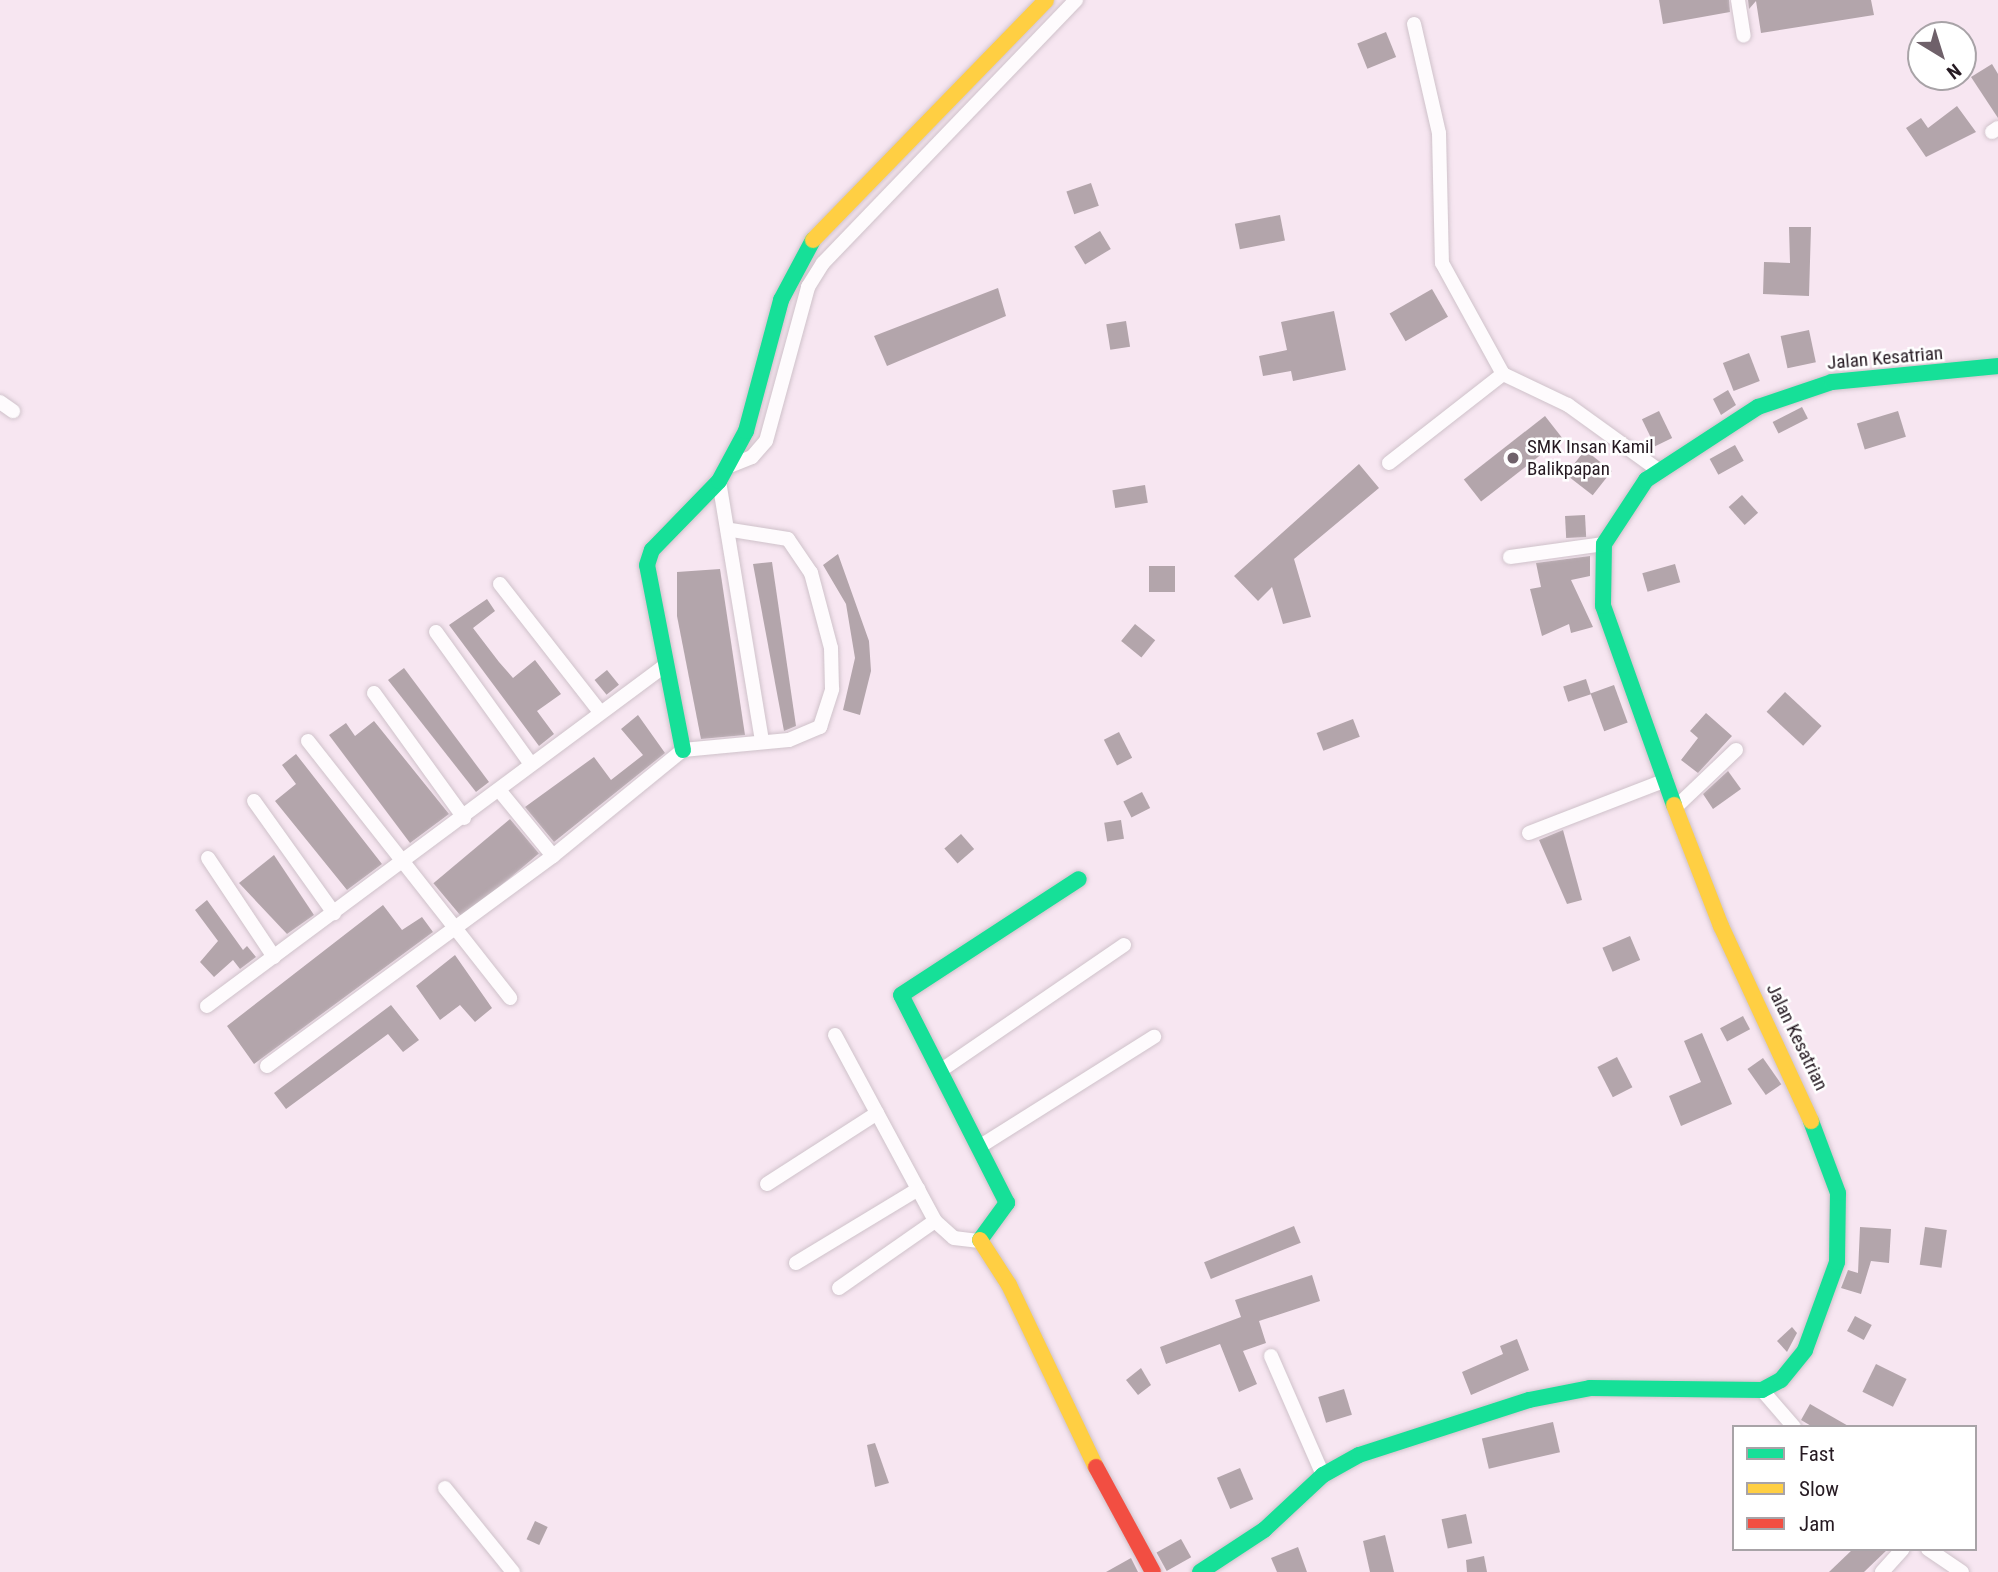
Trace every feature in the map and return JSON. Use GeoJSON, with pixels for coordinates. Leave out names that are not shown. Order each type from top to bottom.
{"type":"FeatureCollection","features":[{"type":"Feature","properties":{"kind":"street"},"geometry":{"type":"LineString","coordinates":[[683,750],[647,565],[663,536],[719,481],[746,431],[781,300],[804,249],[1046,0]]}},
{"type":"Feature","properties":{"kind":"street"},"geometry":{"type":"LineString","coordinates":[[727,467],[752,457],[766,441],[808,288],[823,263],[1076,0]]}},
{"type":"Feature","properties":{"kind":"street"},"geometry":{"type":"LineString","coordinates":[[1738,0],[1744,36]]}},
{"type":"Feature","properties":{"kind":"street"},"geometry":{"type":"LineString","coordinates":[[1414,24],[1439,133],[1442,263],[1503,374],[1568,405],[1658,470]]}},
{"type":"Feature","properties":{"kind":"street","name":"Jalan Kesatrian"},"geometry":{"type":"LineString","coordinates":[[1762,1390],[1791,1369],[1817,1324],[1838,1262],[1842,1218],[1826,1149],[1726,937],[1678,804],[1609,630],[1600,566],[1604,544],[1631,496],[1658,470],[1737,418],[1803,390],[1998,366]]}},
{"type":"Feature","properties":{"kind":"street"},"geometry":{"type":"LineString","coordinates":[[1389,463],[1503,374]]}},
{"type":"Feature","properties":{"kind":"street"},"geometry":{"type":"LineString","coordinates":[[0,402],[13,411]]}},
{"type":"Feature","properties":{"kind":"street"},"geometry":{"type":"LineString","coordinates":[[719,481],[731,530],[762,741]]}},
{"type":"Feature","properties":{"kind":"street"},"geometry":{"type":"LineString","coordinates":[[267,1066],[553,856],[683,750],[762,741],[820,727],[832,689],[831,648],[801,554],[776,534],[731,530]]}},
{"type":"Feature","properties":{"kind":"street"},"geometry":{"type":"LineString","coordinates":[[1510,557],[1604,544]]}},
{"type":"Feature","properties":{"kind":"street"},"geometry":{"type":"LineString","coordinates":[[500,584],[600,712]]}},
{"type":"Feature","properties":{"kind":"street"},"geometry":{"type":"LineString","coordinates":[[436,632],[531,764]]}},
{"type":"Feature","properties":{"kind":"street"},"geometry":{"type":"LineString","coordinates":[[207,1006],[464,818],[531,764],[667,664]]}},
{"type":"Feature","properties":{"kind":"street"},"geometry":{"type":"LineString","coordinates":[[374,693],[464,818]]}},
{"type":"Feature","properties":{"kind":"street"},"geometry":{"type":"LineString","coordinates":[[307,741],[510,998]]}},
{"type":"Feature","properties":{"kind":"street"},"geometry":{"type":"LineString","coordinates":[[1678,804],[1736,750]]}},
{"type":"Feature","properties":{"kind":"street"},"geometry":{"type":"LineString","coordinates":[[1530,833],[1667,780]]}},
{"type":"Feature","properties":{"kind":"street"},"geometry":{"type":"LineString","coordinates":[[499,790],[553,856]]}},
{"type":"Feature","properties":{"kind":"street"},"geometry":{"type":"LineString","coordinates":[[254,801],[334,913]]}},
{"type":"Feature","properties":{"kind":"street"},"geometry":{"type":"LineString","coordinates":[[208,858],[274,957]]}},
{"type":"Feature","properties":{"kind":"street"},"geometry":{"type":"LineString","coordinates":[[980,1241],[1007,1203],[901,995],[1079,879]]}},
{"type":"Feature","properties":{"kind":"street"},"geometry":{"type":"LineString","coordinates":[[940,1071],[1125,945]]}},
{"type":"Feature","properties":{"kind":"street"},"geometry":{"type":"LineString","coordinates":[[835,1035],[934,1220],[954,1238],[980,1241]]}},
{"type":"Feature","properties":{"kind":"street"},"geometry":{"type":"LineString","coordinates":[[979,1147],[1154,1037]]}},
{"type":"Feature","properties":{"kind":"street"},"geometry":{"type":"LineString","coordinates":[[767,1184],[877,1113]]}},
{"type":"Feature","properties":{"kind":"street"},"geometry":{"type":"LineString","coordinates":[[796,1263],[918,1189]]}},
{"type":"Feature","properties":{"kind":"street"},"geometry":{"type":"LineString","coordinates":[[839,1288],[934,1220]]}},
{"type":"Feature","properties":{"kind":"street"},"geometry":{"type":"LineString","coordinates":[[980,1241],[1153,1572]]}},
{"type":"Feature","properties":{"kind":"street"},"geometry":{"type":"LineString","coordinates":[[1271,1356],[1322,1475]]}},
{"type":"Feature","properties":{"kind":"street"},"geometry":{"type":"LineString","coordinates":[[1200,1572],[1264,1530],[1322,1475],[1395,1443],[1569,1392],[1626,1386],[1762,1390],[1792,1425]]}},
{"type":"Feature","properties":{"kind":"street"},"geometry":{"type":"LineString","coordinates":[[444,1488],[513,1572]]}},
{"type":"Feature","properties":{"kind":"street"},"geometry":{"type":"LineString","coordinates":[[1882,1572],[1901,1551]]}},
{"type":"Feature","properties":{"kind":"street"},"geometry":{"type":"LineString","coordinates":[[1931,1551],[1962,1572]]}},
{"type":"Feature","properties":{"kind":"building"},"geometry":{"type":"Polygon","coordinates":[[[1659,0],[1729,0],[1730,12],[1663,24],[1659,0]]]}},
{"type":"Feature","properties":{"kind":"building"},"geometry":{"type":"Polygon","coordinates":[[[1748,0],[1871,0],[1874,15],[1761,33],[1756,1],[1749,9],[1748,0]]]}},
{"type":"Feature","properties":{"kind":"building"},"geometry":{"type":"Polygon","coordinates":[[[1386,32],[1396,57],[1367,69],[1357,44],[1386,32]]]}},
{"type":"Feature","properties":{"kind":"building"},"geometry":{"type":"Polygon","coordinates":[[[1992,64],[1998,74],[1998,118],[1977,86],[1977,73],[1992,64]]]}},
{"type":"Feature","properties":{"kind":"building"},"geometry":{"type":"Polygon","coordinates":[[[1957,106],[1976,132],[1926,157],[1906,128],[1921,118],[1928,128],[1957,106]]]}},
{"type":"Feature","properties":{"kind":"building"},"geometry":{"type":"Polygon","coordinates":[[[1091,183],[1099,206],[1074,214],[1066,191],[1091,183]]]}},
{"type":"Feature","properties":{"kind":"building"},"geometry":{"type":"Polygon","coordinates":[[[1280,215],[1285,241],[1240,249],[1235,224],[1280,215]]]}},
{"type":"Feature","properties":{"kind":"building"},"geometry":{"type":"Polygon","coordinates":[[[1789,227],[1811,227],[1809,296],[1763,294],[1764,262],[1790,263],[1789,227]]]}},
{"type":"Feature","properties":{"kind":"building"},"geometry":{"type":"Polygon","coordinates":[[[1100,231],[1111,249],[1085,264],[1074,246],[1100,231]]]}},
{"type":"Feature","properties":{"kind":"building"},"geometry":{"type":"Polygon","coordinates":[[[998,288],[1006,316],[887,366],[874,336],[998,288]]]}},
{"type":"Feature","properties":{"kind":"building"},"geometry":{"type":"Polygon","coordinates":[[[1432,289],[1448,317],[1406,341],[1390,314],[1432,289]]]}},
{"type":"Feature","properties":{"kind":"building"},"geometry":{"type":"Polygon","coordinates":[[[1334,311],[1346,370],[1293,381],[1291,371],[1263,376],[1259,356],[1287,350],[1281,322],[1334,311]]]}},
{"type":"Feature","properties":{"kind":"building"},"geometry":{"type":"Polygon","coordinates":[[[1126,321],[1130,347],[1110,350],[1106,324],[1126,321]]]}},
{"type":"Feature","properties":{"kind":"building"},"geometry":{"type":"Polygon","coordinates":[[[1809,330],[1816,362],[1787,368],[1781,336],[1809,330]]]}},
{"type":"Feature","properties":{"kind":"building"},"geometry":{"type":"Polygon","coordinates":[[[1749,353],[1760,381],[1734,391],[1723,363],[1749,353]]]}},
{"type":"Feature","properties":{"kind":"building"},"geometry":{"type":"Polygon","coordinates":[[[1728,390],[1736,405],[1721,415],[1713,399],[1728,390]]]}},
{"type":"Feature","properties":{"kind":"building"},"geometry":{"type":"Polygon","coordinates":[[[1802,407],[1808,419],[1778,434],[1773,422],[1802,407]]]}},
{"type":"Feature","properties":{"kind":"building"},"geometry":{"type":"Polygon","coordinates":[[[1659,411],[1672,438],[1655,446],[1642,419],[1659,411]]]}},
{"type":"Feature","properties":{"kind":"building"},"geometry":{"type":"Polygon","coordinates":[[[1898,411],[1906,437],[1865,449],[1857,424],[1898,411]]]}},
{"type":"Feature","properties":{"kind":"building","name":"SMK Insan Kamil Balikpapan"},"geometry":{"type":"Polygon","coordinates":[[[1545,416],[1562,438],[1481,501],[1464,479],[1545,416]]]}},
{"type":"Feature","properties":{"kind":"building"},"geometry":{"type":"Polygon","coordinates":[[[1735,445],[1744,461],[1718,475],[1710,459],[1735,445]]]}},
{"type":"Feature","properties":{"kind":"building"},"geometry":{"type":"Polygon","coordinates":[[[1585,450],[1612,471],[1593,495],[1566,474],[1585,450]]]}},
{"type":"Feature","properties":{"kind":"building"},"geometry":{"type":"Polygon","coordinates":[[[1359,464],[1379,488],[1294,559],[1311,617],[1283,624],[1272,587],[1258,601],[1234,576],[1359,464]]]}},
{"type":"Feature","properties":{"kind":"building"},"geometry":{"type":"Polygon","coordinates":[[[1145,485],[1148,503],[1115,508],[1112,490],[1145,485]]]}},
{"type":"Feature","properties":{"kind":"building"},"geometry":{"type":"Polygon","coordinates":[[[1742,495],[1758,513],[1745,525],[1729,507],[1742,495]]]}},
{"type":"Feature","properties":{"kind":"building"},"geometry":{"type":"Polygon","coordinates":[[[1585,515],[1586,537],[1566,538],[1565,516],[1585,515]]]}},
{"type":"Feature","properties":{"kind":"building"},"geometry":{"type":"Polygon","coordinates":[[[838,554],[869,641],[871,671],[860,715],[843,710],[855,658],[846,604],[823,565],[838,554]]]}},
{"type":"Feature","properties":{"kind":"building"},"geometry":{"type":"Polygon","coordinates":[[[1590,556],[1590,576],[1571,580],[1593,627],[1571,633],[1569,624],[1542,636],[1530,589],[1541,587],[1536,563],[1590,556]]]}},
{"type":"Feature","properties":{"kind":"building"},"geometry":{"type":"Polygon","coordinates":[[[772,562],[796,726],[784,731],[753,564],[772,562]]]}},
{"type":"Feature","properties":{"kind":"building"},"geometry":{"type":"Polygon","coordinates":[[[1675,564],[1680,582],[1648,592],[1642,573],[1675,564]]]}},
{"type":"Feature","properties":{"kind":"building"},"geometry":{"type":"Polygon","coordinates":[[[1149,566],[1175,566],[1175,592],[1149,592],[1149,566]]]}},
{"type":"Feature","properties":{"kind":"building"},"geometry":{"type":"Polygon","coordinates":[[[720,569],[745,735],[701,739],[677,616],[677,572],[720,569]]]}},
{"type":"Feature","properties":{"kind":"building"},"geometry":{"type":"Polygon","coordinates":[[[487,599],[495,611],[473,628],[499,662],[513,678],[535,660],[561,694],[537,711],[554,734],[539,746],[449,625],[487,599]]]}},
{"type":"Feature","properties":{"kind":"building"},"geometry":{"type":"Polygon","coordinates":[[[1135,624],[1155,640],[1141,657],[1121,641],[1135,624]]]}},
{"type":"Feature","properties":{"kind":"building"},"geometry":{"type":"Polygon","coordinates":[[[404,668],[489,782],[476,792],[388,680],[404,668]]]}},
{"type":"Feature","properties":{"kind":"building"},"geometry":{"type":"Polygon","coordinates":[[[607,670],[619,685],[607,695],[595,680],[607,670]]]}},
{"type":"Feature","properties":{"kind":"building"},"geometry":{"type":"Polygon","coordinates":[[[1586,679],[1591,694],[1568,702],[1563,686],[1586,679]]]}},
{"type":"Feature","properties":{"kind":"building"},"geometry":{"type":"Polygon","coordinates":[[[1614,685],[1628,723],[1604,731],[1591,694],[1614,685]]]}},
{"type":"Feature","properties":{"kind":"building"},"geometry":{"type":"Polygon","coordinates":[[[1785,692],[1822,726],[1803,746],[1767,712],[1785,692]]]}},
{"type":"Feature","properties":{"kind":"building"},"geometry":{"type":"Polygon","coordinates":[[[1706,713],[1732,736],[1698,773],[1681,760],[1698,738],[1690,731],[1706,713]]]}},
{"type":"Feature","properties":{"kind":"building"},"geometry":{"type":"Polygon","coordinates":[[[638,715],[665,753],[554,842],[525,807],[594,757],[611,780],[643,755],[621,729],[638,715]]]}},
{"type":"Feature","properties":{"kind":"building"},"geometry":{"type":"Polygon","coordinates":[[[1353,719],[1360,737],[1323,751],[1317,733],[1353,719]]]}},
{"type":"Feature","properties":{"kind":"building"},"geometry":{"type":"Polygon","coordinates":[[[374,721],[449,814],[410,843],[329,735],[346,723],[355,736],[374,721]]]}},
{"type":"Feature","properties":{"kind":"building"},"geometry":{"type":"Polygon","coordinates":[[[1119,732],[1132,758],[1117,766],[1104,740],[1119,732]]]}},
{"type":"Feature","properties":{"kind":"building"},"geometry":{"type":"Polygon","coordinates":[[[296,754],[382,864],[347,890],[275,801],[296,784],[282,765],[296,754]]]}},
{"type":"Feature","properties":{"kind":"building"},"geometry":{"type":"Polygon","coordinates":[[[1728,771],[1741,789],[1713,809],[1703,794],[1728,771]]]}},
{"type":"Feature","properties":{"kind":"building"},"geometry":{"type":"Polygon","coordinates":[[[1142,792],[1150,808],[1131,818],[1123,802],[1142,792]]]}},
{"type":"Feature","properties":{"kind":"building"},"geometry":{"type":"Polygon","coordinates":[[[510,819],[539,853],[462,918],[433,883],[510,819]]]}},
{"type":"Feature","properties":{"kind":"building"},"geometry":{"type":"Polygon","coordinates":[[[1121,820],[1124,839],[1107,841],[1104,823],[1121,820]]]}},
{"type":"Feature","properties":{"kind":"building"},"geometry":{"type":"Polygon","coordinates":[[[1563,830],[1582,900],[1567,904],[1539,840],[1563,830]]]}},
{"type":"Feature","properties":{"kind":"building"},"geometry":{"type":"Polygon","coordinates":[[[961,834],[974,849],[958,864],[944,848],[961,834]]]}},
{"type":"Feature","properties":{"kind":"building"},"geometry":{"type":"Polygon","coordinates":[[[274,855],[314,915],[287,934],[239,883],[274,855]]]}},
{"type":"Feature","properties":{"kind":"building"},"geometry":{"type":"Polygon","coordinates":[[[207,900],[243,950],[247,946],[256,957],[240,969],[233,960],[214,977],[200,962],[218,941],[195,910],[207,900]]]}},
{"type":"Feature","properties":{"kind":"building"},"geometry":{"type":"Polygon","coordinates":[[[383,905],[402,930],[422,917],[433,932],[254,1064],[227,1026],[383,905]]]}},
{"type":"Feature","properties":{"kind":"building"},"geometry":{"type":"Polygon","coordinates":[[[1630,936],[1640,960],[1613,972],[1602,948],[1630,936]]]}},
{"type":"Feature","properties":{"kind":"building"},"geometry":{"type":"Polygon","coordinates":[[[455,955],[492,1008],[475,1022],[460,1005],[440,1020],[416,986],[455,955]]]}},
{"type":"Feature","properties":{"kind":"building"},"geometry":{"type":"Polygon","coordinates":[[[391,1005],[419,1040],[403,1052],[388,1034],[286,1109],[274,1093],[391,1005]]]}},
{"type":"Feature","properties":{"kind":"building"},"geometry":{"type":"Polygon","coordinates":[[[1743,1016],[1750,1029],[1727,1041],[1720,1028],[1743,1016]]]}},
{"type":"Feature","properties":{"kind":"building"},"geometry":{"type":"Polygon","coordinates":[[[1702,1033],[1732,1104],[1681,1126],[1669,1096],[1701,1082],[1684,1041],[1702,1033]]]}},
{"type":"Feature","properties":{"kind":"building"},"geometry":{"type":"Polygon","coordinates":[[[1617,1057],[1632,1087],[1613,1097],[1597,1067],[1617,1057]]]}},
{"type":"Feature","properties":{"kind":"building"},"geometry":{"type":"Polygon","coordinates":[[[1763,1058],[1781,1084],[1766,1095],[1747,1069],[1763,1058]]]}},
{"type":"Feature","properties":{"kind":"building"},"geometry":{"type":"Polygon","coordinates":[[[1294,1226],[1301,1243],[1211,1279],[1204,1262],[1294,1226]]]}},
{"type":"Feature","properties":{"kind":"building"},"geometry":{"type":"Polygon","coordinates":[[[1860,1227],[1891,1229],[1889,1263],[1871,1261],[1861,1294],[1841,1288],[1848,1270],[1858,1273],[1860,1227]]]}},
{"type":"Feature","properties":{"kind":"building"},"geometry":{"type":"Polygon","coordinates":[[[1925,1227],[1947,1230],[1941,1268],[1920,1265],[1925,1227]]]}},
{"type":"Feature","properties":{"kind":"building"},"geometry":{"type":"Polygon","coordinates":[[[1312,1275],[1320,1301],[1259,1321],[1266,1343],[1243,1351],[1257,1384],[1239,1392],[1220,1344],[1166,1364],[1160,1347],[1241,1317],[1235,1300],[1312,1275]]]}},
{"type":"Feature","properties":{"kind":"building"},"geometry":{"type":"Polygon","coordinates":[[[1855,1316],[1872,1325],[1864,1340],[1847,1331],[1855,1316]]]}},
{"type":"Feature","properties":{"kind":"building"},"geometry":{"type":"Polygon","coordinates":[[[1792,1327],[1797,1333],[1787,1352],[1777,1341],[1792,1327]]]}},
{"type":"Feature","properties":{"kind":"building"},"geometry":{"type":"Polygon","coordinates":[[[1517,1339],[1529,1370],[1471,1395],[1462,1372],[1503,1354],[1500,1346],[1517,1339]]]}},
{"type":"Feature","properties":{"kind":"building"},"geometry":{"type":"Polygon","coordinates":[[[1876,1364],[1907,1379],[1893,1407],[1862,1392],[1876,1364]]]}},
{"type":"Feature","properties":{"kind":"building"},"geometry":{"type":"Polygon","coordinates":[[[1141,1368],[1151,1385],[1138,1395],[1126,1380],[1141,1368]]]}},
{"type":"Feature","properties":{"kind":"building"},"geometry":{"type":"Polygon","coordinates":[[[1344,1389],[1352,1415],[1326,1423],[1318,1397],[1344,1389]]]}},
{"type":"Feature","properties":{"kind":"building"},"geometry":{"type":"Polygon","coordinates":[[[1810,1404],[1847,1425],[1810,1425],[1801,1420],[1810,1404]]]}},
{"type":"Feature","properties":{"kind":"building"},"geometry":{"type":"Polygon","coordinates":[[[1553,1422],[1560,1452],[1489,1469],[1482,1438],[1553,1422]]]}},
{"type":"Feature","properties":{"kind":"building"},"geometry":{"type":"Polygon","coordinates":[[[875,1443],[889,1483],[875,1487],[867,1445],[875,1443]]]}},
{"type":"Feature","properties":{"kind":"building"},"geometry":{"type":"Polygon","coordinates":[[[1240,1468],[1253,1499],[1230,1509],[1217,1478],[1240,1468]]]}},
{"type":"Feature","properties":{"kind":"building"},"geometry":{"type":"Polygon","coordinates":[[[1466,1514],[1472,1543],[1448,1549],[1442,1519],[1466,1514]]]}},
{"type":"Feature","properties":{"kind":"building"},"geometry":{"type":"Polygon","coordinates":[[[535,1521],[548,1527],[539,1545],[527,1539],[535,1521]]]}},
{"type":"Feature","properties":{"kind":"building"},"geometry":{"type":"Polygon","coordinates":[[[1385,1535],[1394,1572],[1370,1572],[1363,1541],[1385,1535]]]}},
{"type":"Feature","properties":{"kind":"building"},"geometry":{"type":"Polygon","coordinates":[[[1181,1539],[1191,1557],[1167,1571],[1157,1553],[1181,1539]]]}},
{"type":"Feature","properties":{"kind":"building"},"geometry":{"type":"Polygon","coordinates":[[[1298,1547],[1307,1572],[1277,1572],[1271,1558],[1298,1547]]]}},
{"type":"Feature","properties":{"kind":"building"},"geometry":{"type":"Polygon","coordinates":[[[1851,1551],[1886,1551],[1864,1572],[1829,1572],[1851,1551]]]}},
{"type":"Feature","properties":{"kind":"building"},"geometry":{"type":"Polygon","coordinates":[[[1484,1556],[1487,1572],[1467,1572],[1466,1560],[1484,1556]]]}},
{"type":"Feature","properties":{"kind":"building"},"geometry":{"type":"Polygon","coordinates":[[[1131,1558],[1138,1572],[1106,1572],[1131,1558]]]}},
{"type":"Feature","properties":{"kind":"traffic: fast"},"geometry":{"type":"LineString","coordinates":[[683,750],[647,565],[652,550],[719,481],[746,431],[781,300],[813,240]]}},
{"type":"Feature","properties":{"kind":"traffic: fast"},"geometry":{"type":"LineString","coordinates":[[1674,805],[1603,606],[1604,544],[1646,480],[1758,407],[1832,382],[1998,366]]}},
{"type":"Feature","properties":{"kind":"traffic: fast"},"geometry":{"type":"LineString","coordinates":[[980,1240],[1007,1203],[901,995],[1079,879]]}},
{"type":"Feature","properties":{"kind":"traffic: fast"},"geometry":{"type":"LineString","coordinates":[[1200,1572],[1264,1530],[1323,1475],[1359,1455],[1529,1400],[1590,1388],[1762,1390],[1781,1380],[1805,1350],[1837,1262],[1838,1193],[1811,1121]]}},
{"type":"Feature","properties":{"kind":"traffic: slow"},"geometry":{"type":"LineString","coordinates":[[813,240],[1046,0]]}},
{"type":"Feature","properties":{"kind":"traffic: slow"},"geometry":{"type":"LineString","coordinates":[[1674,805],[1721,926],[1811,1121]]}},
{"type":"Feature","properties":{"kind":"traffic: slow"},"geometry":{"type":"LineString","coordinates":[[980,1240],[1009,1285],[1096,1467]]}},
{"type":"Feature","properties":{"kind":"traffic: jam"},"geometry":{"type":"LineString","coordinates":[[1096,1467],[1153,1572]]}},
{"type":"Feature","properties":{"kind":"place","name":"SMK Insan Kamil Balikpapan"},"geometry":{"type":"Point","coordinates":[1513,458]}}]}
